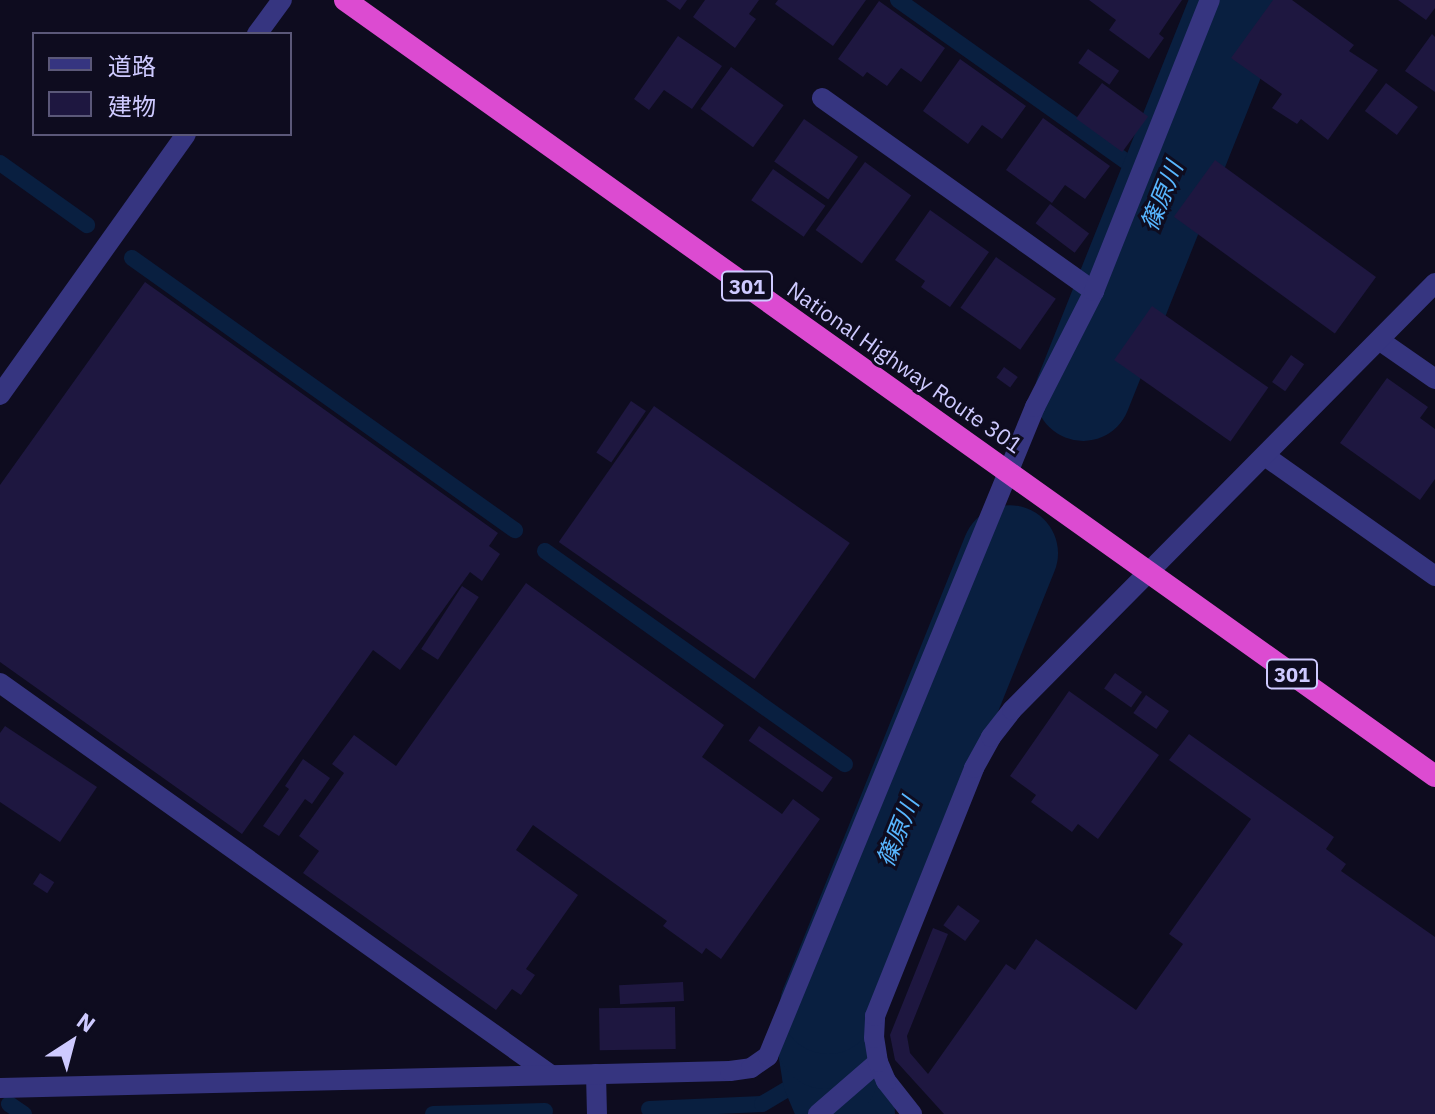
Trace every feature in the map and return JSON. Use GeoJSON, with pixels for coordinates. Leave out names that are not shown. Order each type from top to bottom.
{"type":"FeatureCollection","features":[{"type":"Feature","properties":{"kind":"highway","name":"National Highway Route 301"},"geometry":{"type":"LineString","coordinates":[[345,0],[1435,776]]}},
{"type":"Feature","properties":{"kind":"street"},"geometry":{"type":"LineString","coordinates":[[258,32],[282,0]]}},
{"type":"Feature","properties":{"kind":"street"},"geometry":{"type":"LineString","coordinates":[[0,1088],[730,1071],[751,1068],[768,1056],[1035,407],[1094,291],[1210,0]]}},
{"type":"Feature","properties":{"kind":"street"},"geometry":{"type":"LineString","coordinates":[[822,98],[1094,291]]}},
{"type":"Feature","properties":{"kind":"street"},"geometry":{"type":"LineString","coordinates":[[0,395],[185,136]]}},
{"type":"Feature","properties":{"kind":"street"},"geometry":{"type":"LineString","coordinates":[[912,1114],[886,1081],[878,1062],[875,1016],[985,747],[1012,710],[1435,283]]}},
{"type":"Feature","properties":{"kind":"street"},"geometry":{"type":"LineString","coordinates":[[1379,340],[1435,379]]}},
{"type":"Feature","properties":{"kind":"street"},"geometry":{"type":"LineString","coordinates":[[1265,456],[1435,576]]}},
{"type":"Feature","properties":{"kind":"street"},"geometry":{"type":"LineString","coordinates":[[0,683],[551,1075]]}},
{"type":"Feature","properties":{"kind":"street"},"geometry":{"type":"LineString","coordinates":[[818,1114],[878,1062]]}},
{"type":"Feature","properties":{"kind":"street"},"geometry":{"type":"LineString","coordinates":[[596,1074],[597,1114]]}},
{"type":"Feature","properties":{"kind":"building"},"geometry":{"type":"Polygon","coordinates":[[[666,0],[687,0],[680,10],[666,0]]]}},
{"type":"Feature","properties":{"kind":"building"},"geometry":{"type":"Polygon","coordinates":[[[705,0],[759,0],[749,14],[756,19],[735,48],[693,17],[705,0]]]}},
{"type":"Feature","properties":{"kind":"building"},"geometry":{"type":"Polygon","coordinates":[[[778,0],[866,0],[833,46],[775,4],[778,0]]]}},
{"type":"Feature","properties":{"kind":"building"},"geometry":{"type":"Polygon","coordinates":[[[1089,0],[1182,0],[1159,34],[1164,38],[1149,59],[1109,30],[1116,20],[1089,0]]]}},
{"type":"Feature","properties":{"kind":"building"},"geometry":{"type":"Polygon","coordinates":[[[1273,0],[1292,0],[1354,45],[1349,51],[1378,70],[1328,140],[1301,119],[1297,124],[1272,108],[1282,94],[1231,58],[1273,0]]]}},
{"type":"Feature","properties":{"kind":"building"},"geometry":{"type":"Polygon","coordinates":[[[1398,0],[1435,0],[1435,8],[1426,20],[1398,0]]]}},
{"type":"Feature","properties":{"kind":"building"},"geometry":{"type":"Polygon","coordinates":[[[879,1],[945,48],[921,82],[901,68],[887,86],[867,72],[863,77],[838,59],[879,1]]]}},
{"type":"Feature","properties":{"kind":"building"},"geometry":{"type":"Polygon","coordinates":[[[1432,34],[1435,37],[1435,92],[1405,71],[1432,34]]]}},
{"type":"Feature","properties":{"kind":"building"},"geometry":{"type":"Polygon","coordinates":[[[678,36],[722,66],[692,109],[664,90],[649,110],[634,99],[678,36]]]}},
{"type":"Feature","properties":{"kind":"building"},"geometry":{"type":"Polygon","coordinates":[[[1088,49],[1119,71],[1109,85],[1078,63],[1088,49]]]}},
{"type":"Feature","properties":{"kind":"building"},"geometry":{"type":"Polygon","coordinates":[[[960,59],[1026,106],[1002,139],[982,125],[968,144],[923,111],[960,59]]]}},
{"type":"Feature","properties":{"kind":"building"},"geometry":{"type":"Polygon","coordinates":[[[731,67],[784,105],[753,147],[700,109],[731,67]]]}},
{"type":"Feature","properties":{"kind":"building"},"geometry":{"type":"Polygon","coordinates":[[[1102,83],[1148,117],[1122,152],[1076,119],[1102,83]]]}},
{"type":"Feature","properties":{"kind":"building"},"geometry":{"type":"Polygon","coordinates":[[[1386,83],[1418,107],[1397,135],[1365,111],[1386,83]]]}},
{"type":"Feature","properties":{"kind":"building"},"geometry":{"type":"Polygon","coordinates":[[[1043,118],[1110,166],[1085,199],[1065,185],[1052,203],[1006,170],[1043,118]]]}},
{"type":"Feature","properties":{"kind":"building"},"geometry":{"type":"Polygon","coordinates":[[[804,119],[858,157],[828,199],[774,162],[804,119]]]}},
{"type":"Feature","properties":{"kind":"building"},"geometry":{"type":"Polygon","coordinates":[[[1215,160],[1376,277],[1335,334],[1174,217],[1215,160]]]}},
{"type":"Feature","properties":{"kind":"building"},"geometry":{"type":"Polygon","coordinates":[[[865,162],[911,196],[862,263],[816,230],[865,162]]]}},
{"type":"Feature","properties":{"kind":"building"},"geometry":{"type":"Polygon","coordinates":[[[773,169],[825,206],[804,237],[751,200],[773,169]]]}},
{"type":"Feature","properties":{"kind":"building"},"geometry":{"type":"Polygon","coordinates":[[[1050,204],[1089,233],[1075,253],[1036,223],[1050,204]]]}},
{"type":"Feature","properties":{"kind":"building"},"geometry":{"type":"Polygon","coordinates":[[[930,210],[989,252],[950,307],[921,287],[925,281],[895,260],[930,210]]]}},
{"type":"Feature","properties":{"kind":"building"},"geometry":{"type":"Polygon","coordinates":[[[996,257],[1056,299],[1020,350],[960,308],[996,257]]]}},
{"type":"Feature","properties":{"kind":"building"},"geometry":{"type":"Polygon","coordinates":[[[145,282],[498,533],[489,546],[500,554],[482,581],[470,572],[400,670],[373,650],[242,834],[0,662],[0,485],[145,282]]]}},
{"type":"Feature","properties":{"kind":"building"},"geometry":{"type":"Polygon","coordinates":[[[1152,306],[1268,387],[1230,442],[1114,360],[1152,306]]]}},
{"type":"Feature","properties":{"kind":"building"},"geometry":{"type":"Polygon","coordinates":[[[1291,355],[1304,364],[1285,391],[1272,382],[1291,355]]]}},
{"type":"Feature","properties":{"kind":"building"},"geometry":{"type":"Polygon","coordinates":[[[1004,367],[1018,377],[1010,388],[996,378],[1004,367]]]}},
{"type":"Feature","properties":{"kind":"building"},"geometry":{"type":"Polygon","coordinates":[[[1387,378],[1428,407],[1420,418],[1435,429],[1435,479],[1420,500],[1340,443],[1387,378]]]}},
{"type":"Feature","properties":{"kind":"building"},"geometry":{"type":"Polygon","coordinates":[[[631,401],[646,411],[611,462],[596,452],[631,401]]]}},
{"type":"Feature","properties":{"kind":"building"},"geometry":{"type":"Polygon","coordinates":[[[654,406],[850,543],[755,679],[559,542],[654,406]]]}},
{"type":"Feature","properties":{"kind":"building"},"geometry":{"type":"Polygon","coordinates":[[[526,583],[724,725],[702,757],[782,814],[793,799],[820,819],[721,959],[706,948],[702,954],[663,926],[667,921],[533,825],[516,850],[578,895],[526,969],[535,975],[521,995],[512,989],[496,1010],[303,873],[319,851],[299,836],[344,773],[332,764],[354,735],[396,766],[526,583]]]}},
{"type":"Feature","properties":{"kind":"building"},"geometry":{"type":"Polygon","coordinates":[[[462,586],[479,597],[438,660],[421,649],[462,586]]]}},
{"type":"Feature","properties":{"kind":"building"},"geometry":{"type":"Polygon","coordinates":[[[1115,673],[1142,692],[1131,707],[1104,689],[1115,673]]]}},
{"type":"Feature","properties":{"kind":"building"},"geometry":{"type":"Polygon","coordinates":[[[1069,691],[1159,755],[1098,839],[1078,824],[1072,832],[1031,802],[1036,795],[1010,776],[1069,691]]]}},
{"type":"Feature","properties":{"kind":"building"},"geometry":{"type":"Polygon","coordinates":[[[1146,695],[1169,711],[1156,729],[1133,713],[1146,695]]]}},
{"type":"Feature","properties":{"kind":"building"},"geometry":{"type":"Polygon","coordinates":[[[5,726],[97,787],[60,842],[0,802],[0,733],[5,726]]]}},
{"type":"Feature","properties":{"kind":"building"},"geometry":{"type":"Polygon","coordinates":[[[759,726],[833,778],[822,792],[749,741],[759,726]]]}},
{"type":"Feature","properties":{"kind":"building"},"geometry":{"type":"Polygon","coordinates":[[[1189,734],[1334,837],[1326,849],[1346,864],[1341,871],[1435,937],[1435,1114],[944,1114],[895,1060],[890,1035],[933,928],[948,934],[907,1036],[910,1053],[928,1074],[1006,964],[1015,970],[1036,939],[1136,1010],[1183,944],[1169,934],[1251,819],[1169,760],[1189,734]]]}},
{"type":"Feature","properties":{"kind":"building"},"geometry":{"type":"Polygon","coordinates":[[[303,759],[330,778],[312,804],[305,799],[279,836],[263,826],[289,789],[285,786],[303,759]]]}},
{"type":"Feature","properties":{"kind":"building"},"geometry":{"type":"Polygon","coordinates":[[[40,873],[54,882],[47,893],[33,884],[40,873]]]}},
{"type":"Feature","properties":{"kind":"building"},"geometry":{"type":"Polygon","coordinates":[[[958,905],[980,921],[965,941],[943,925],[958,905]]]}},
{"type":"Feature","properties":{"kind":"building"},"geometry":{"type":"Polygon","coordinates":[[[683,982],[684,1001],[620,1004],[619,985],[683,982]]]}},
{"type":"Feature","properties":{"kind":"building"},"geometry":{"type":"Polygon","coordinates":[[[675,1007],[676,1049],[600,1050],[599,1008],[675,1007]]]}},
{"type":"Feature","properties":{"kind":"waterway"},"geometry":{"type":"LineString","coordinates":[[898,0],[1128,163]]}},
{"type":"Feature","properties":{"kind":"waterway","name":"篠原川"},"geometry":{"type":"LineString","coordinates":[[1083,393],[1240,0]]}},
{"type":"Feature","properties":{"kind":"waterway"},"geometry":{"type":"LineString","coordinates":[[0,163],[87,225]]}},
{"type":"Feature","properties":{"kind":"waterway"},"geometry":{"type":"LineString","coordinates":[[1154,183],[1165,189]]}},
{"type":"Feature","properties":{"kind":"waterway"},"geometry":{"type":"LineString","coordinates":[[132,258],[515,530]]}},
{"type":"Feature","properties":{"kind":"waterway"},"geometry":{"type":"LineString","coordinates":[[545,551],[845,764]]}},
{"type":"Feature","properties":{"kind":"waterway","name":"篠原川"},"geometry":{"type":"LineString","coordinates":[[847,1114],[830,1074],[825,1041],[828,1006],[1010,553]]}},
{"type":"Feature","properties":{"kind":"waterway"},"geometry":{"type":"LineString","coordinates":[[893,799],[906,809]]}},
{"type":"Feature","properties":{"kind":"waterway"},"geometry":{"type":"LineString","coordinates":[[649,1109],[762,1104],[799,1082],[815,1063],[825,1041]]}},
{"type":"Feature","properties":{"kind":"waterway"},"geometry":{"type":"LineString","coordinates":[[9,1104],[24,1114]]}},
{"type":"Feature","properties":{"kind":"waterway"},"geometry":{"type":"LineString","coordinates":[[433,1114],[545,1111]]}}]}
